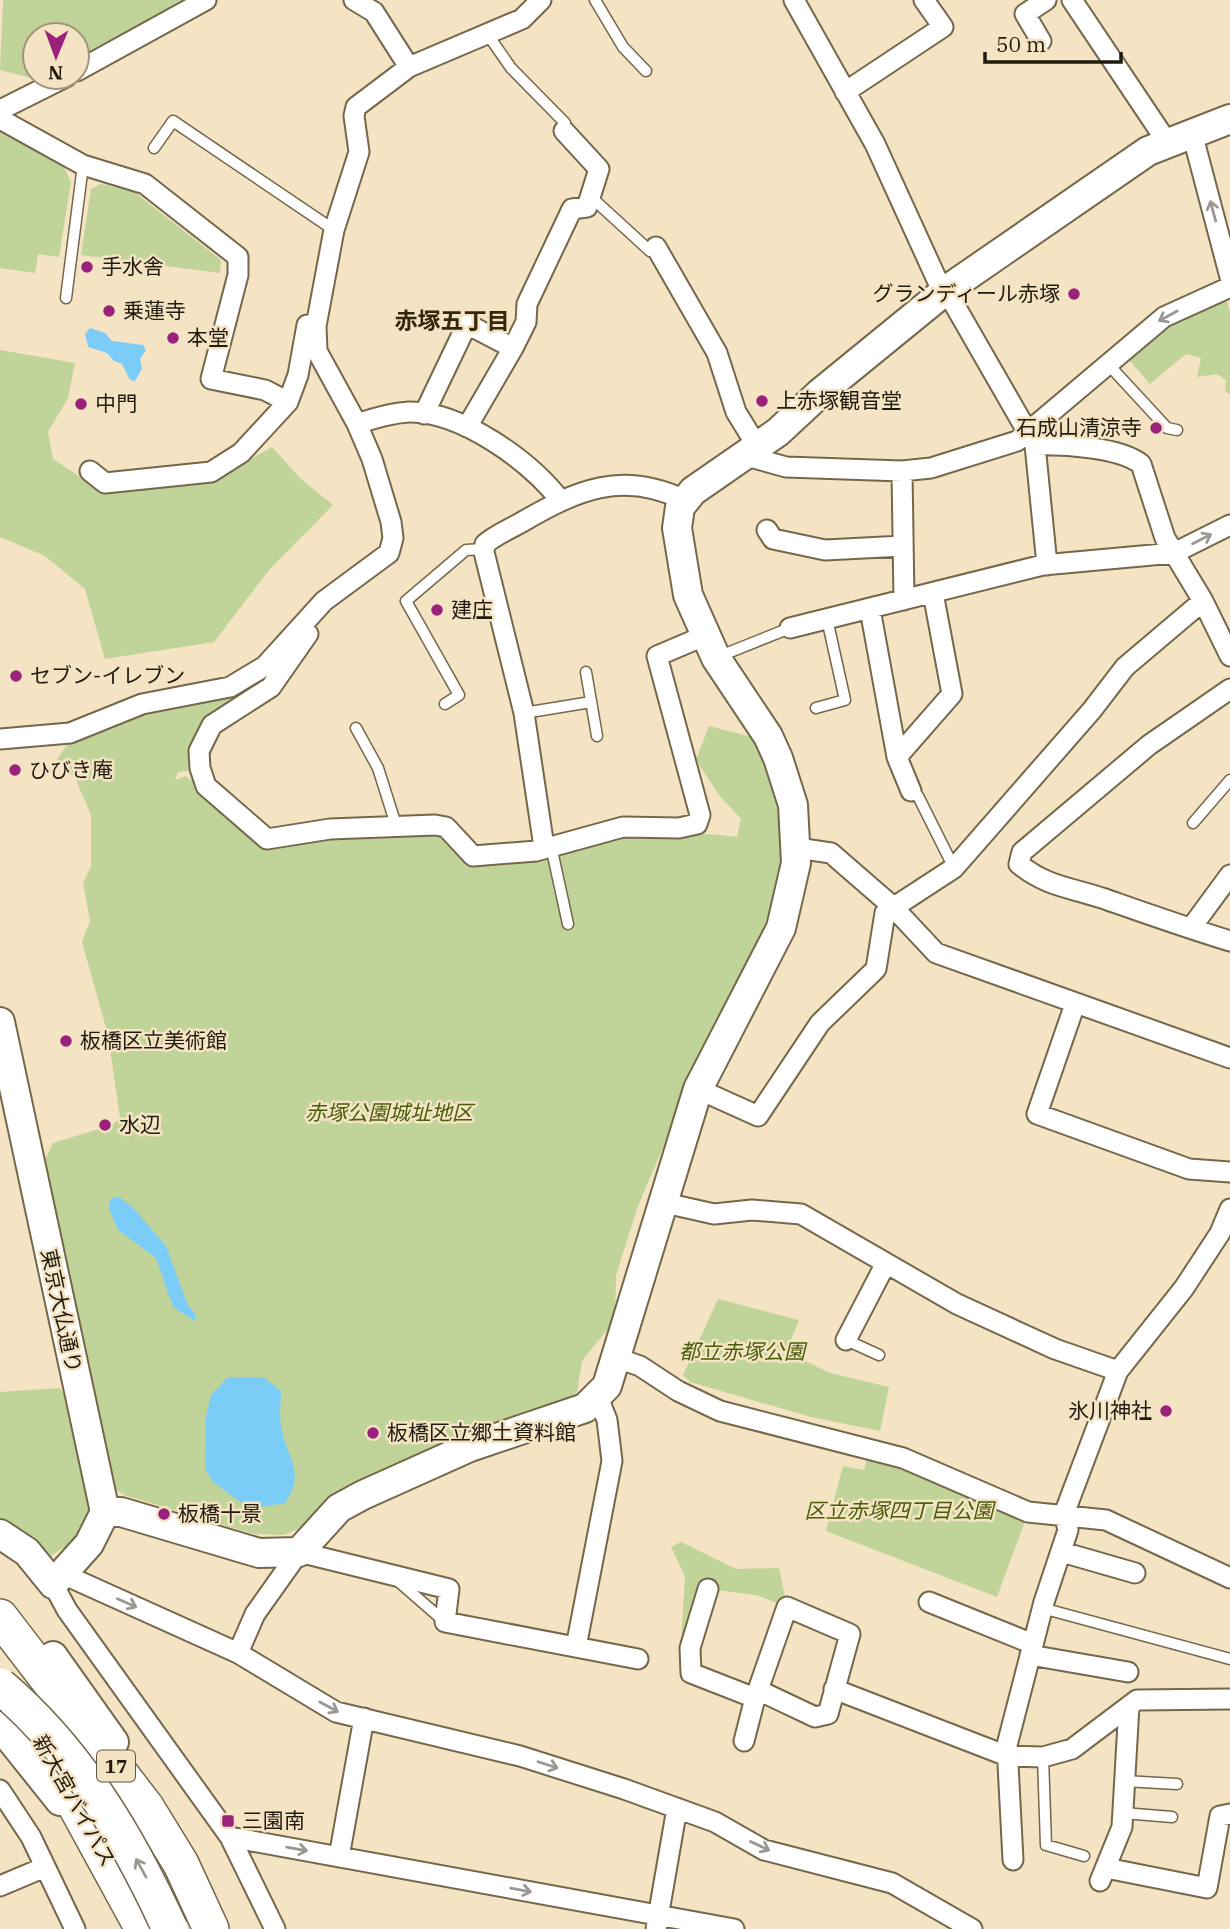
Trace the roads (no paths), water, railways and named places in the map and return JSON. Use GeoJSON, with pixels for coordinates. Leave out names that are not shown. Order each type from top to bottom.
{"type":"FeatureCollection","features":[{"type":"Feature","properties":{"kind":"highway","name":"新大宮バイパス"},"geometry":{"type":"LineString","coordinates":[[0,1617],[40,1673],[118,1769],[181,1864],[211,1929]]}},
{"type":"Feature","properties":{"kind":"highway"},"geometry":{"type":"LineString","coordinates":[[0,1646],[48,1691],[102,1755],[151,1833],[197,1929]]}},
{"type":"Feature","properties":{"kind":"highway","name":"新大宮バイパス"},"geometry":{"type":"LineString","coordinates":[[0,1675],[52,1759],[144,1929]]}},
{"type":"Feature","properties":{"kind":"highway"},"geometry":{"type":"LineString","coordinates":[[0,1686],[50,1735],[104,1805],[148,1881],[170,1929]]}},
{"type":"Feature","properties":{"kind":"street"},"geometry":{"type":"LineString","coordinates":[[91,63],[206,0]]}},
{"type":"Feature","properties":{"kind":"street"},"geometry":{"type":"LineString","coordinates":[[354,0],[374,12],[409,67]]}},
{"type":"Feature","properties":{"kind":"street"},"geometry":{"type":"LineString","coordinates":[[0,739],[70,733],[142,704],[230,687],[265,666],[324,601],[382,559],[392,548],[391,522],[357,424],[317,351],[316,326],[322,285],[334,230],[359,152],[354,116],[356,107],[409,67],[522,19],[541,0]]}},
{"type":"Feature","properties":{"kind":"street"},"geometry":{"type":"LineString","coordinates":[[794,0],[875,144],[938,282],[1032,439],[1046,565]]}},
{"type":"Feature","properties":{"kind":"street"},"geometry":{"type":"LineString","coordinates":[[845,92],[943,27],[923,0]]}},
{"type":"Feature","properties":{"kind":"street"},"geometry":{"type":"LineString","coordinates":[[1041,41],[1025,14],[1046,0]]}},
{"type":"Feature","properties":{"kind":"street"},"geometry":{"type":"LineString","coordinates":[[1072,0],[1180,137],[1230,277]]}},
{"type":"Feature","properties":{"kind":"street"},"geometry":{"type":"LineString","coordinates":[[0,110],[38,91]]}},
{"type":"Feature","properties":{"kind":"street"},"geometry":{"type":"LineString","coordinates":[[0,119],[83,165],[145,184],[238,257],[238,275],[211,379],[265,390],[288,402]]}},
{"type":"Feature","properties":{"kind":"street"},"geometry":{"type":"LineString","coordinates":[[238,1653],[255,1614],[299,1552],[339,1508],[470,1447],[585,1408],[607,1386],[698,1089],[781,928],[789,904],[797,848],[793,805],[778,758],[768,736],[710,647],[688,595],[680,561],[677,527],[684,500],[778,432],[820,393],[945,291],[1148,151],[1230,119]]}},
{"type":"Feature","properties":{"kind":"street"},"geometry":{"type":"LineString","coordinates":[[467,427],[526,322],[527,304],[572,209],[587,207],[591,197],[599,169],[564,131]]}},
{"type":"Feature","properties":{"kind":"street"},"geometry":{"type":"LineString","coordinates":[[656,247],[717,353],[750,450],[786,467],[902,471],[931,468],[1017,440],[1032,439],[1132,457],[1141,464],[1165,538],[1203,601],[1230,656]]}},
{"type":"Feature","properties":{"kind":"street"},"geometry":{"type":"LineString","coordinates":[[90,471],[105,482],[211,472],[241,453],[288,402],[298,375],[310,309],[322,285]]}},
{"type":"Feature","properties":{"kind":"street"},"geometry":{"type":"LineString","coordinates":[[1032,439],[1107,363],[1164,317],[1230,287]]}},
{"type":"Feature","properties":{"kind":"street"},"geometry":{"type":"LineString","coordinates":[[424,414],[467,324],[513,348]]}},
{"type":"Feature","properties":{"kind":"street"},"geometry":{"type":"LineString","coordinates":[[357,424],[380,416],[424,414],[467,427],[503,449],[541,478],[560,500]]}},
{"type":"Feature","properties":{"kind":"street"},"geometry":{"type":"LineString","coordinates":[[902,471],[904,600]]}},
{"type":"Feature","properties":{"kind":"street"},"geometry":{"type":"LineString","coordinates":[[547,847],[524,713],[484,549],[487,541],[560,500],[609,484],[669,493],[684,500]]}},
{"type":"Feature","properties":{"kind":"street"},"geometry":{"type":"LineString","coordinates":[[790,628],[1046,565],[1174,553],[1230,525]]}},
{"type":"Feature","properties":{"kind":"street"},"geometry":{"type":"LineString","coordinates":[[767,530],[773,539],[825,550],[903,546]]}},
{"type":"Feature","properties":{"kind":"street"},"geometry":{"type":"LineString","coordinates":[[897,757],[952,694],[933,593]]}},
{"type":"Feature","properties":{"kind":"street"},"geometry":{"type":"LineString","coordinates":[[698,1089],[758,1116],[820,1023],[876,969],[885,913],[954,868],[1092,710],[1125,667],[1203,601]]}},
{"type":"Feature","properties":{"kind":"street"},"geometry":{"type":"LineString","coordinates":[[870,609],[897,757],[914,793]]}},
{"type":"Feature","properties":{"kind":"street"},"geometry":{"type":"LineString","coordinates":[[310,619],[308,636],[271,687],[207,731],[199,751],[200,768],[206,786],[267,839],[330,829],[396,825],[446,827],[473,856],[536,851],[624,827],[679,828],[698,824],[700,815],[657,656],[710,647]]}},
{"type":"Feature","properties":{"kind":"street"},"geometry":{"type":"LineString","coordinates":[[1230,689],[1149,745],[1022,852],[1020,864],[1032,875],[1059,888],[1085,893],[1230,941]]}},
{"type":"Feature","properties":{"kind":"street"},"geometry":{"type":"LineString","coordinates":[[797,848],[831,853],[892,906],[936,953],[1230,1058]]}},
{"type":"Feature","properties":{"kind":"street"},"geometry":{"type":"LineString","coordinates":[[1191,928],[1230,875]]}},
{"type":"Feature","properties":{"kind":"street"},"geometry":{"type":"LineString","coordinates":[[1075,1004],[1037,1114],[1189,1169],[1230,1172]]}},
{"type":"Feature","properties":{"kind":"street","name":"東京大仏通り"},"geometry":{"type":"LineString","coordinates":[[0,1022],[105,1512]]}},
{"type":"Feature","properties":{"kind":"street"},"geometry":{"type":"LineString","coordinates":[[665,1203],[714,1214],[752,1210],[801,1214],[957,1304],[1055,1349],[1118,1371]]}},
{"type":"Feature","properties":{"kind":"street"},"geometry":{"type":"LineString","coordinates":[[1013,1860],[1007,1745],[1042,1608],[1068,1530],[1065,1514],[1118,1371],[1184,1288],[1220,1233],[1230,1209]]}},
{"type":"Feature","properties":{"kind":"street"},"geometry":{"type":"LineString","coordinates":[[846,1340],[886,1263]]}},
{"type":"Feature","properties":{"kind":"street"},"geometry":{"type":"LineString","coordinates":[[617,1358],[640,1366],[678,1391],[720,1411],[903,1458],[1028,1511],[1106,1520],[1230,1578]]}},
{"type":"Feature","properties":{"kind":"street"},"geometry":{"type":"LineString","coordinates":[[576,1647],[612,1461],[607,1420],[598,1396]]}},
{"type":"Feature","properties":{"kind":"street"},"geometry":{"type":"LineString","coordinates":[[59,1580],[98,1531],[105,1512],[121,1513],[259,1553],[299,1552],[449,1589],[445,1622],[638,1660]]}},
{"type":"Feature","properties":{"kind":"street"},"geometry":{"type":"LineString","coordinates":[[0,1534],[27,1552],[59,1580],[238,1653],[336,1712],[520,1756],[677,1808],[715,1822],[764,1850],[892,1883],[972,1929]]}},
{"type":"Feature","properties":{"kind":"street"},"geometry":{"type":"LineString","coordinates":[[1062,1552],[1135,1573]]}},
{"type":"Feature","properties":{"kind":"street"},"geometry":{"type":"LineString","coordinates":[[59,1580],[67,1610],[230,1837],[275,1929]]}},
{"type":"Feature","properties":{"kind":"street"},"geometry":{"type":"LineString","coordinates":[[708,1589],[690,1648],[691,1673],[756,1694],[815,1717],[828,1714],[850,1634],[787,1607],[756,1694],[744,1741]]}},
{"type":"Feature","properties":{"kind":"street"},"geometry":{"type":"LineString","coordinates":[[929,1602],[1032,1649],[1128,1672]]}},
{"type":"Feature","properties":{"kind":"street"},"geometry":{"type":"LineString","coordinates":[[53,1656],[94,1711],[133,1772],[181,1864]]}},
{"type":"Feature","properties":{"kind":"street"},"geometry":{"type":"LineString","coordinates":[[834,1689],[1007,1756],[1043,1757],[1072,1749],[1137,1700],[1230,1699]]}},
{"type":"Feature","properties":{"kind":"street"},"geometry":{"type":"LineString","coordinates":[[1129,1706],[1122,1827],[1103,1874],[1207,1888],[1220,1816],[1230,1814]]}},
{"type":"Feature","properties":{"kind":"street"},"geometry":{"type":"LineString","coordinates":[[339,1857],[364,1718]]}},
{"type":"Feature","properties":{"kind":"street"},"geometry":{"type":"LineString","coordinates":[[0,1726],[75,1820],[124,1892]]}},
{"type":"Feature","properties":{"kind":"street"},"geometry":{"type":"LineString","coordinates":[[0,1790],[31,1838],[75,1929]]}},
{"type":"Feature","properties":{"kind":"street"},"geometry":{"type":"LineString","coordinates":[[657,1922],[677,1808]]}},
{"type":"Feature","properties":{"kind":"street"},"geometry":{"type":"LineString","coordinates":[[230,1837],[657,1922],[734,1929]]}},
{"type":"Feature","properties":{"kind":"street"},"geometry":{"type":"LineString","coordinates":[[0,1886],[45,1867]]}},
{"type":"Feature","properties":{"kind":"lane"},"geometry":{"type":"LineString","coordinates":[[595,0],[623,47],[646,71]]}},
{"type":"Feature","properties":{"kind":"lane"},"geometry":{"type":"LineString","coordinates":[[488,35],[511,68],[565,123],[564,131]]}},
{"type":"Feature","properties":{"kind":"lane"},"geometry":{"type":"LineString","coordinates":[[154,148],[173,121],[334,230]]}},
{"type":"Feature","properties":{"kind":"lane"},"geometry":{"type":"LineString","coordinates":[[66,298],[83,165]]}},
{"type":"Feature","properties":{"kind":"lane"},"geometry":{"type":"LineString","coordinates":[[591,197],[650,251],[656,247]]}},
{"type":"Feature","properties":{"kind":"lane"},"geometry":{"type":"LineString","coordinates":[[1107,363],[1167,428],[1177,430]]}},
{"type":"Feature","properties":{"kind":"lane"},"geometry":{"type":"LineString","coordinates":[[445,704],[459,695],[406,601],[466,550],[484,549]]}},
{"type":"Feature","properties":{"kind":"lane"},"geometry":{"type":"LineString","coordinates":[[816,708],[845,700],[827,619]]}},
{"type":"Feature","properties":{"kind":"lane"},"geometry":{"type":"LineString","coordinates":[[710,647],[726,652],[790,628]]}},
{"type":"Feature","properties":{"kind":"lane"},"geometry":{"type":"LineString","coordinates":[[586,671],[597,736]]}},
{"type":"Feature","properties":{"kind":"lane"},"geometry":{"type":"LineString","coordinates":[[524,713],[591,702]]}},
{"type":"Feature","properties":{"kind":"lane"},"geometry":{"type":"LineString","coordinates":[[356,727],[377,768],[396,825]]}},
{"type":"Feature","properties":{"kind":"lane"},"geometry":{"type":"LineString","coordinates":[[1193,823],[1230,779]]}},
{"type":"Feature","properties":{"kind":"lane"},"geometry":{"type":"LineString","coordinates":[[914,793],[954,868]]}},
{"type":"Feature","properties":{"kind":"lane"},"geometry":{"type":"LineString","coordinates":[[547,847],[568,924]]}},
{"type":"Feature","properties":{"kind":"lane"},"geometry":{"type":"LineString","coordinates":[[846,1340],[879,1355]]}},
{"type":"Feature","properties":{"kind":"lane"},"geometry":{"type":"LineString","coordinates":[[392,1575],[445,1622]]}},
{"type":"Feature","properties":{"kind":"lane"},"geometry":{"type":"LineString","coordinates":[[1042,1608],[1230,1658]]}},
{"type":"Feature","properties":{"kind":"lane"},"geometry":{"type":"LineString","coordinates":[[1043,1757],[1046,1845],[1084,1856]]}},
{"type":"Feature","properties":{"kind":"lane"},"geometry":{"type":"LineString","coordinates":[[1124,1781],[1177,1784]]}},
{"type":"Feature","properties":{"kind":"lane"},"geometry":{"type":"LineString","coordinates":[[1123,1813],[1172,1818]]}},
{"type":"Feature","properties":{"kind":"water"},"geometry":{"type":"Polygon","coordinates":[[[90,328],[105,333],[112,341],[143,345],[146,350],[140,359],[142,369],[135,381],[130,380],[122,364],[114,361],[107,353],[88,347],[85,334],[90,328]]]}},
{"type":"Feature","properties":{"kind":"water"},"geometry":{"type":"Polygon","coordinates":[[[114,1197],[121,1198],[134,1209],[166,1246],[187,1303],[196,1315],[195,1321],[173,1307],[156,1258],[118,1230],[109,1209],[110,1200],[114,1197]]]}},
{"type":"Feature","properties":{"kind":"water"},"geometry":{"type":"Polygon","coordinates":[[[228,1377],[263,1377],[281,1391],[281,1425],[295,1473],[291,1492],[285,1503],[250,1509],[213,1482],[205,1468],[206,1416],[211,1395],[228,1377]]]}},
{"type":"Feature","properties":{"kind":"place","name":"手水舎"},"geometry":{"type":"Point","coordinates":[87,267]}},
{"type":"Feature","properties":{"kind":"place","name":"グランディール赤塚"},"geometry":{"type":"Point","coordinates":[1074,294]}},
{"type":"Feature","properties":{"kind":"place","name":"乗蓮寺"},"geometry":{"type":"Point","coordinates":[109,311]}},
{"type":"Feature","properties":{"kind":"place","name":"本堂"},"geometry":{"type":"Point","coordinates":[173,338]}},
{"type":"Feature","properties":{"kind":"place","name":"上赤塚観音堂"},"geometry":{"type":"Point","coordinates":[762,401]}},
{"type":"Feature","properties":{"kind":"place","name":"中門"},"geometry":{"type":"Point","coordinates":[81,404]}},
{"type":"Feature","properties":{"kind":"place","name":"石成山清涼寺"},"geometry":{"type":"Point","coordinates":[1156,428]}},
{"type":"Feature","properties":{"kind":"place","name":"建庄"},"geometry":{"type":"Point","coordinates":[437,610]}},
{"type":"Feature","properties":{"kind":"place","name":"セブン-イレブン"},"geometry":{"type":"Point","coordinates":[16,676]}},
{"type":"Feature","properties":{"kind":"place","name":"ひびき庵"},"geometry":{"type":"Point","coordinates":[15,770]}},
{"type":"Feature","properties":{"kind":"place","name":"板橋区立美術館"},"geometry":{"type":"Point","coordinates":[66,1041]}},
{"type":"Feature","properties":{"kind":"place","name":"水辺"},"geometry":{"type":"Point","coordinates":[105,1125]}},
{"type":"Feature","properties":{"kind":"place","name":"氷川神社"},"geometry":{"type":"Point","coordinates":[1166,1411]}},
{"type":"Feature","properties":{"kind":"place","name":"板橋区立郷土資料館"},"geometry":{"type":"Point","coordinates":[373,1433]}},
{"type":"Feature","properties":{"kind":"place","name":"板橋十景"},"geometry":{"type":"Point","coordinates":[164,1514]}},
{"type":"Feature","properties":{"kind":"place","name":"三園南"},"geometry":{"type":"Point","coordinates":[228,1821]}},
{"type":"Feature","properties":{"kind":"district","name":"赤塚五丁目"},"geometry":{"type":"Point","coordinates":[452,321]}},
{"type":"Feature","properties":{"kind":"park label","name":"赤塚公園城址地区"},"geometry":{"type":"Point","coordinates":[389,1113]}},
{"type":"Feature","properties":{"kind":"park label","name":"都立赤塚公園"},"geometry":{"type":"Point","coordinates":[742,1352]}},
{"type":"Feature","properties":{"kind":"park label","name":"区立赤塚四丁目公園"},"geometry":{"type":"Point","coordinates":[899,1511]}}]}
